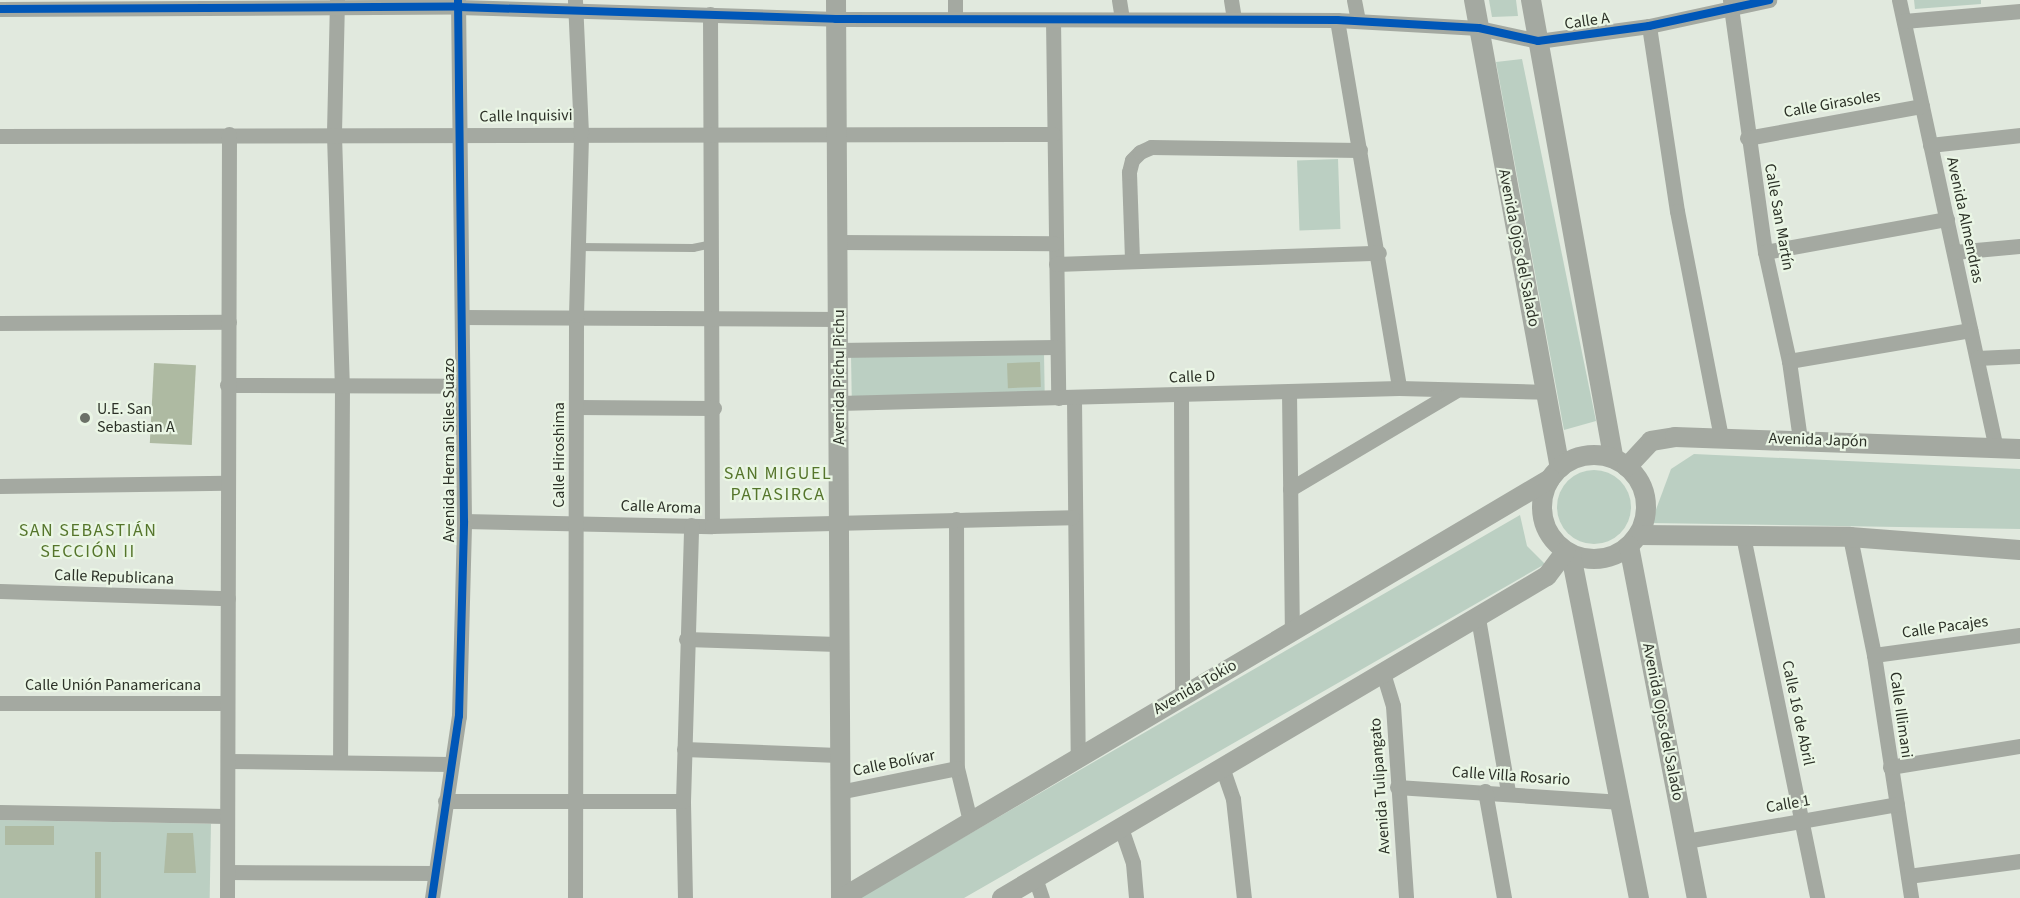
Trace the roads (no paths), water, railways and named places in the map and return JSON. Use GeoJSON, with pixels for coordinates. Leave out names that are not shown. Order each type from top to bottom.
{"type":"FeatureCollection","features":[{"type":"Feature","properties":{"kind":"street"},"geometry":{"type":"LineString","coordinates":[[955,17],[956,0]]}},
{"type":"Feature","properties":{"kind":"street"},"geometry":{"type":"LineString","coordinates":[[1119,0],[1122,18]]}},
{"type":"Feature","properties":{"kind":"street"},"geometry":{"type":"LineString","coordinates":[[1231,0],[1234,19]]}},
{"type":"Feature","properties":{"kind":"street"},"geometry":{"type":"LineString","coordinates":[[1354,0],[1358,21]]}},
{"type":"Feature","properties":{"kind":"street","name":"Avenida Ojos del Salado"},"geometry":{"type":"LineString","coordinates":[[1474,0],[1547,392],[1555,473]]}},
{"type":"Feature","properties":{"kind":"street"},"geometry":{"type":"LineString","coordinates":[[1531,0],[1620,463]]}},
{"type":"Feature","properties":{"kind":"street","name":"Calle A"},"geometry":{"type":"LineString","coordinates":[[0,9],[337,3],[688,7],[710,14],[836,9],[955,17],[1053,20],[1122,18],[1358,21],[1479,28],[1538,41],[1649,26],[1730,4],[1769,0]]}},
{"type":"Feature","properties":{"kind":"street","name":"Avenida Almendras"},"geometry":{"type":"LineString","coordinates":[[1899,0],[1996,447]]}},
{"type":"Feature","properties":{"kind":"street"},"geometry":{"type":"LineString","coordinates":[[337,3],[334,135],[342,386],[340,761]]}},
{"type":"Feature","properties":{"kind":"street","name":"Avenida Hernan Siles Suazo"},"geometry":{"type":"LineString","coordinates":[[432,898],[450,764],[459,716],[464,521],[458,4]]}},
{"type":"Feature","properties":{"kind":"street","name":"Calle San Martín"},"geometry":{"type":"LineString","coordinates":[[1730,4],[1765,252],[1789,360],[1800,439]]}},
{"type":"Feature","properties":{"kind":"street","name":"Calle Hiroshima"},"geometry":{"type":"LineString","coordinates":[[575,898],[577,801],[576,315],[581,134],[576,6]]}},
{"type":"Feature","properties":{"kind":"street"},"geometry":{"type":"LineString","coordinates":[[1904,21],[2010,8]]}},
{"type":"Feature","properties":{"kind":"street","name":"Avenida Pichu Pichu"},"geometry":{"type":"LineString","coordinates":[[836,9],[839,242],[837,644],[841,898]]}},
{"type":"Feature","properties":{"kind":"street"},"geometry":{"type":"LineString","coordinates":[[710,14],[714,244],[712,526]]}},
{"type":"Feature","properties":{"kind":"street"},"geometry":{"type":"LineString","coordinates":[[1053,20],[1056,347],[1066,398],[1072,517],[1078,755]]}},
{"type":"Feature","properties":{"kind":"street"},"geometry":{"type":"LineString","coordinates":[[1336,20],[1379,253],[1399,388]]}},
{"type":"Feature","properties":{"kind":"street"},"geometry":{"type":"LineString","coordinates":[[1649,26],[1677,212],[1721,437]]}},
{"type":"Feature","properties":{"kind":"street","name":"Calle Girasoles"},"geometry":{"type":"LineString","coordinates":[[1748,138],[1922,106]]}},
{"type":"Feature","properties":{"kind":"street","name":"Calle Inquisivi"},"geometry":{"type":"LineString","coordinates":[[0,136],[837,132],[1053,134]]}},
{"type":"Feature","properties":{"kind":"street"},"geometry":{"type":"LineString","coordinates":[[226,898],[229,761],[226,703],[228,598],[226,483],[229,134]]}},
{"type":"Feature","properties":{"kind":"street"},"geometry":{"type":"LineString","coordinates":[[1930,145],[2020,135]]}},
{"type":"Feature","properties":{"kind":"street"},"geometry":{"type":"LineString","coordinates":[[1132,260],[1129,172],[1132,160],[1140,152],[1151,147],[1360,150]]}},
{"type":"Feature","properties":{"kind":"street"},"geometry":{"type":"LineString","coordinates":[[1765,252],[1947,219]]}},
{"type":"Feature","properties":{"kind":"street"},"geometry":{"type":"LineString","coordinates":[[839,242],[1054,243]]}},
{"type":"Feature","properties":{"kind":"street"},"geometry":{"type":"LineString","coordinates":[[1954,252],[2020,246]]}},
{"type":"Feature","properties":{"kind":"street"},"geometry":{"type":"LineString","coordinates":[[1056,264],[1379,253]]}},
{"type":"Feature","properties":{"kind":"street"},"geometry":{"type":"LineString","coordinates":[[462,317],[576,315],[838,318]]}},
{"type":"Feature","properties":{"kind":"street"},"geometry":{"type":"LineString","coordinates":[[0,323],[229,322]]}},
{"type":"Feature","properties":{"kind":"street"},"geometry":{"type":"LineString","coordinates":[[1789,360],[1971,330]]}},
{"type":"Feature","properties":{"kind":"street"},"geometry":{"type":"LineString","coordinates":[[838,350],[1056,347]]}},
{"type":"Feature","properties":{"kind":"street"},"geometry":{"type":"LineString","coordinates":[[1977,358],[2020,356]]}},
{"type":"Feature","properties":{"kind":"street"},"geometry":{"type":"LineString","coordinates":[[227,385],[461,386]]}},
{"type":"Feature","properties":{"kind":"street","name":"Calle D"},"geometry":{"type":"LineString","coordinates":[[839,403],[1399,388],[1455,392],[1547,392]]}},
{"type":"Feature","properties":{"kind":"street"},"geometry":{"type":"LineString","coordinates":[[1289,392],[1292,630]]}},
{"type":"Feature","properties":{"kind":"street"},"geometry":{"type":"LineString","coordinates":[[1290,489],[1455,392]]}},
{"type":"Feature","properties":{"kind":"street"},"geometry":{"type":"LineString","coordinates":[[1181,395],[1182,695]]}},
{"type":"Feature","properties":{"kind":"street"},"geometry":{"type":"LineString","coordinates":[[577,407],[714,408]]}},
{"type":"Feature","properties":{"kind":"street","name":"Avenida Japón"},"geometry":{"type":"LineString","coordinates":[[1620,463],[1651,441],[1721,437],[2020,449]]}},
{"type":"Feature","properties":{"kind":"street"},"geometry":{"type":"LineString","coordinates":[[1634,540],[1646,506],[1637,478],[1620,463],[1586,456],[1555,473],[1541,507],[1543,522],[1549,535],[1568,553],[1601,559],[1634,540],[1743,536],[1850,537],[2020,550]]}},
{"type":"Feature","properties":{"kind":"street","name":"Avenida Tokio"},"geometry":{"type":"LineString","coordinates":[[841,898],[1555,473]]}},
{"type":"Feature","properties":{"kind":"street"},"geometry":{"type":"LineString","coordinates":[[0,486],[226,483]]}},
{"type":"Feature","properties":{"kind":"street","name":"Calle Aroma"},"geometry":{"type":"LineString","coordinates":[[464,521],[712,526],[1072,517]]}},
{"type":"Feature","properties":{"kind":"street"},"geometry":{"type":"LineString","coordinates":[[956,519],[957,768],[970,821]]}},
{"type":"Feature","properties":{"kind":"street"},"geometry":{"type":"LineString","coordinates":[[685,898],[683,801],[691,525]]}},
{"type":"Feature","properties":{"kind":"street","name":"Calle 16 de Abril"},"geometry":{"type":"LineString","coordinates":[[1743,536],[1817,898]]}},
{"type":"Feature","properties":{"kind":"street","name":"Calle Illimani"},"geometry":{"type":"LineString","coordinates":[[1850,537],[1874,655],[1911,898]]}},
{"type":"Feature","properties":{"kind":"street","name":"Avenida Ojos del Salado"},"geometry":{"type":"LineString","coordinates":[[1634,540],[1697,898]]}},
{"type":"Feature","properties":{"kind":"street"},"geometry":{"type":"LineString","coordinates":[[1002,898],[1547,576],[1568,553]]}},
{"type":"Feature","properties":{"kind":"street"},"geometry":{"type":"LineString","coordinates":[[1568,553],[1622,802],[1639,898]]}},
{"type":"Feature","properties":{"kind":"street","name":"Calle Republicana"},"geometry":{"type":"LineString","coordinates":[[0,591],[228,598]]}},
{"type":"Feature","properties":{"kind":"street"},"geometry":{"type":"LineString","coordinates":[[1478,618],[1508,792]]}},
{"type":"Feature","properties":{"kind":"street","name":"Calle Pacajes"},"geometry":{"type":"LineString","coordinates":[[1874,655],[2020,635]]}},
{"type":"Feature","properties":{"kind":"street"},"geometry":{"type":"LineString","coordinates":[[686,639],[837,644]]}},
{"type":"Feature","properties":{"kind":"street","name":"Avenida Tulipangato"},"geometry":{"type":"LineString","coordinates":[[1383,673],[1393,706],[1406,898]]}},
{"type":"Feature","properties":{"kind":"street","name":"Calle Unión Panamericana"},"geometry":{"type":"LineString","coordinates":[[0,703],[226,703]]}},
{"type":"Feature","properties":{"kind":"street"},"geometry":{"type":"LineString","coordinates":[[1890,767],[2020,746]]}},
{"type":"Feature","properties":{"kind":"street"},"geometry":{"type":"LineString","coordinates":[[684,749],[838,755]]}},
{"type":"Feature","properties":{"kind":"street"},"geometry":{"type":"LineString","coordinates":[[229,761],[450,764]]}},
{"type":"Feature","properties":{"kind":"street"},"geometry":{"type":"LineString","coordinates":[[1222,767],[1233,799],[1244,898]]}},
{"type":"Feature","properties":{"kind":"street","name":"Calle Bolívar"},"geometry":{"type":"LineString","coordinates":[[839,792],[957,768]]}},
{"type":"Feature","properties":{"kind":"street","name":"Calle Villa Rosario"},"geometry":{"type":"LineString","coordinates":[[1397,787],[1508,792],[1622,802]]}},
{"type":"Feature","properties":{"kind":"street"},"geometry":{"type":"LineString","coordinates":[[1485,791],[1504,898]]}},
{"type":"Feature","properties":{"kind":"street"},"geometry":{"type":"LineString","coordinates":[[445,801],[683,801]]}},
{"type":"Feature","properties":{"kind":"street","name":"Calle 1"},"geometry":{"type":"LineString","coordinates":[[1686,841],[1801,819],[1897,804]]}},
{"type":"Feature","properties":{"kind":"street"},"geometry":{"type":"LineString","coordinates":[[0,812],[227,816]]}},
{"type":"Feature","properties":{"kind":"street"},"geometry":{"type":"LineString","coordinates":[[1121,828],[1133,863],[1136,898]]}},
{"type":"Feature","properties":{"kind":"street"},"geometry":{"type":"LineString","coordinates":[[1908,876],[2020,861]]}},
{"type":"Feature","properties":{"kind":"street"},"geometry":{"type":"LineString","coordinates":[[228,872],[435,873]]}},
{"type":"Feature","properties":{"kind":"street"},"geometry":{"type":"LineString","coordinates":[[1035,878],[1042,898]]}},
{"type":"Feature","properties":{"kind":"lane"},"geometry":{"type":"LineString","coordinates":[[578,247],[693,248],[714,244]]}},
{"type":"Feature","properties":{"kind":"place","name":"U.E. San Sebastian A"},"geometry":{"type":"Point","coordinates":[85,418]}},
{"type":"Feature","properties":{"kind":"district","name":"SAN MIGUEL PATASIRCA"},"geometry":{"type":"Point","coordinates":[778,485]}},
{"type":"Feature","properties":{"kind":"district","name":"SAN SEBASTIÁN SECCIÓN II"},"geometry":{"type":"Point","coordinates":[88,542]}}]}
